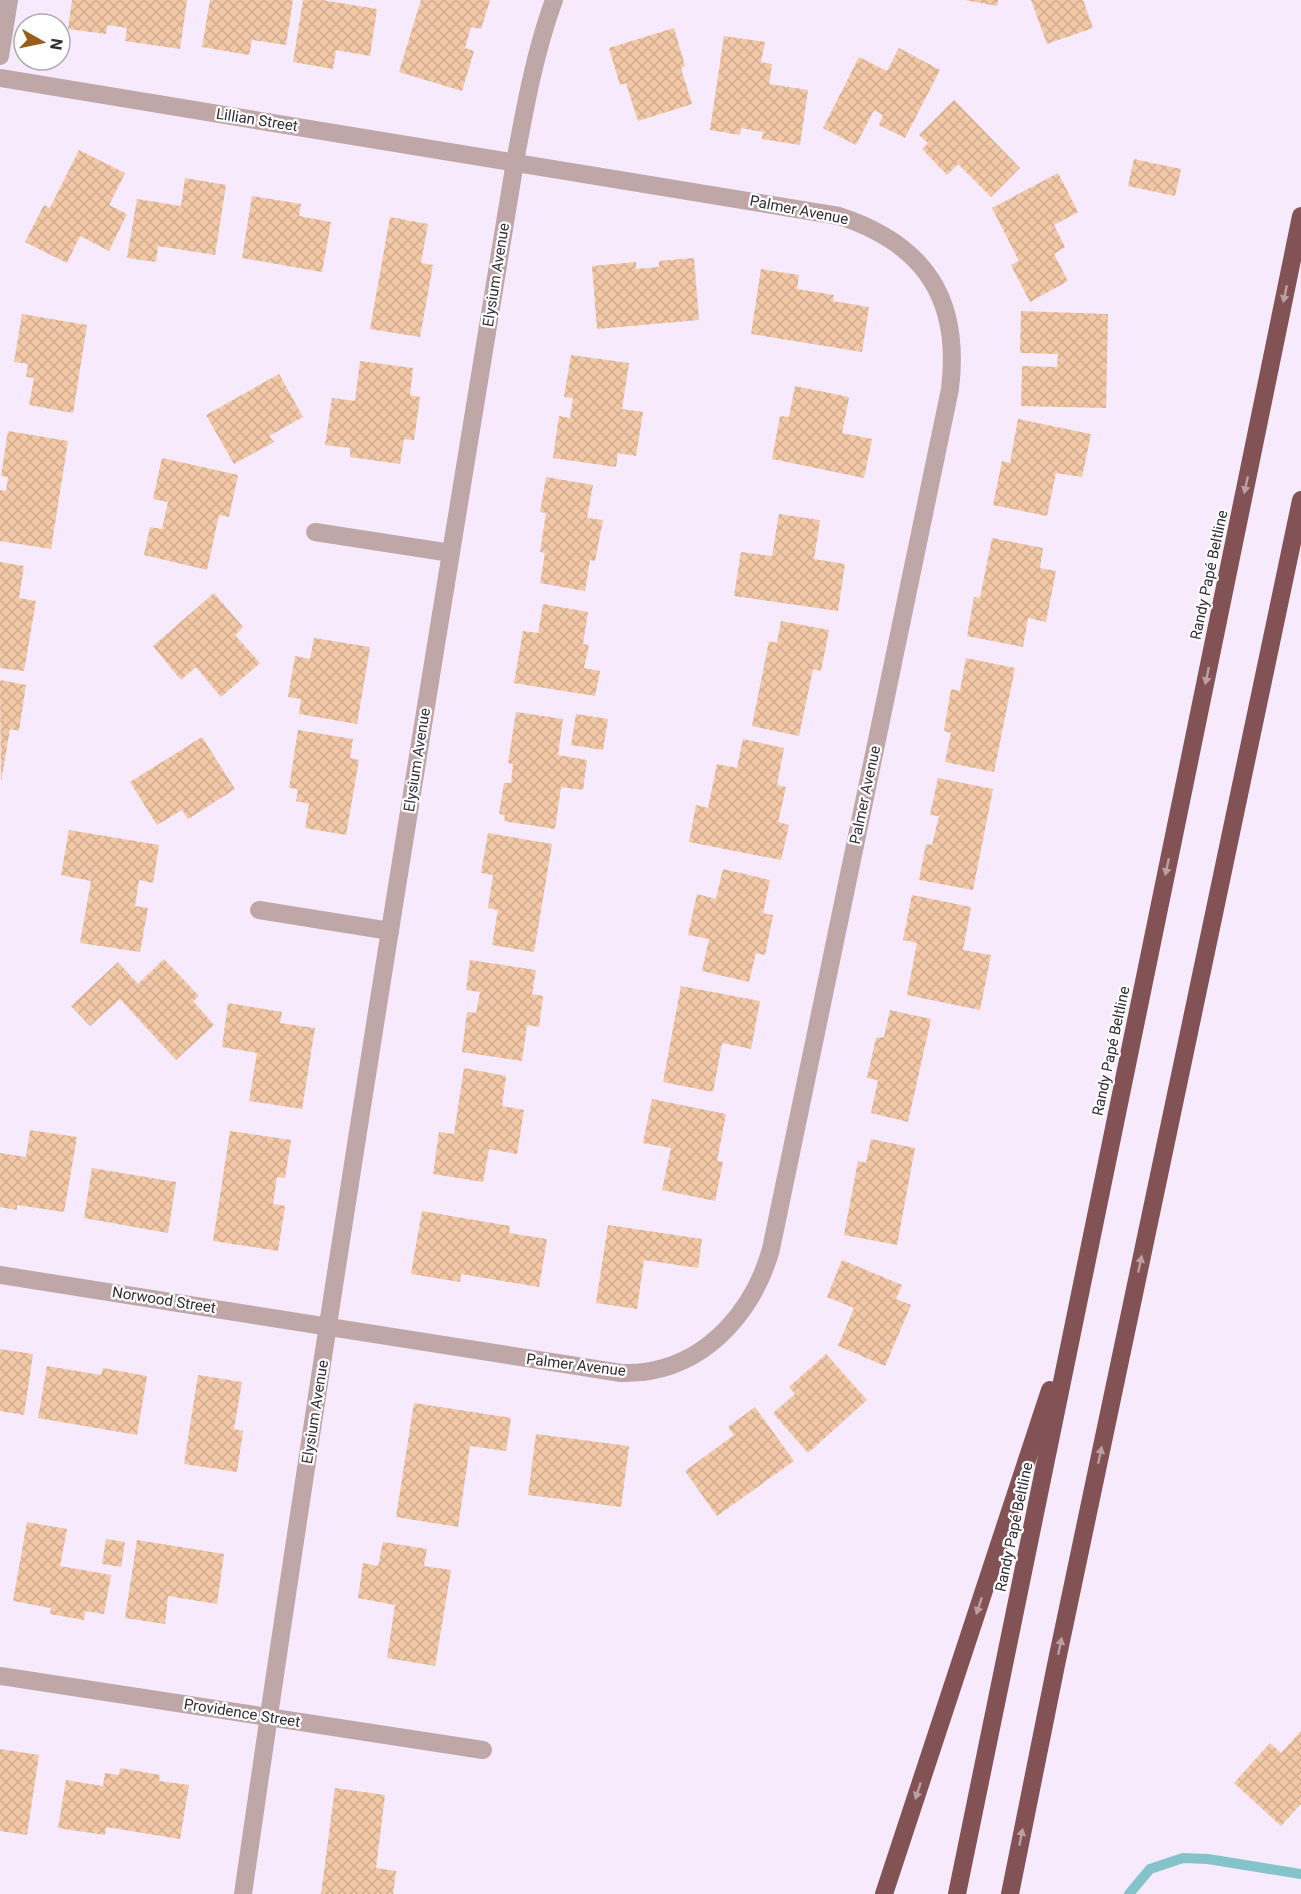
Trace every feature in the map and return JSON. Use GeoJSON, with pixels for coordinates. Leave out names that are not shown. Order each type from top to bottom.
{"type":"FeatureCollection","features":[{"type":"Feature","properties":{"kind":"highway","name":"Randy Papé Beltline"},"geometry":{"type":"LineString","coordinates":[[957,1894],[1301,216]]}},
{"type":"Feature","properties":{"kind":"highway"},"geometry":{"type":"LineString","coordinates":[[1010,1894],[1060,1642],[1301,500]]}},
{"type":"Feature","properties":{"kind":"highway"},"geometry":{"type":"LineString","coordinates":[[884,1894],[1076,1311]]}},
{"type":"Feature","properties":{"kind":"street"},"geometry":{"type":"LineString","coordinates":[[0,56],[9,0]]}},
{"type":"Feature","properties":{"kind":"street","name":"Elysium Avenue"},"geometry":{"type":"LineString","coordinates":[[243,1894],[390,931],[515,162],[526,99],[554,0]]}},
{"type":"Feature","properties":{"kind":"street","name":"Lillian Street"},"geometry":{"type":"LineString","coordinates":[[0,78],[515,162]]}},
{"type":"Feature","properties":{"kind":"street","name":"Palmer Avenue"},"geometry":{"type":"LineString","coordinates":[[328,1326],[591,1370],[621,1373],[650,1371],[679,1362],[705,1349],[733,1324],[753,1294],[766,1267],[771,1249],[950,389],[953,345],[942,298],[914,256],[878,230],[849,219],[820,212],[515,162]]}},
{"type":"Feature","properties":{"kind":"street"},"geometry":{"type":"LineString","coordinates":[[315,532],[451,553]]}},
{"type":"Feature","properties":{"kind":"street"},"geometry":{"type":"LineString","coordinates":[[259,910],[390,931]]}},
{"type":"Feature","properties":{"kind":"street","name":"Norwood Street"},"geometry":{"type":"LineString","coordinates":[[0,1275],[328,1326]]}},
{"type":"Feature","properties":{"kind":"street","name":"Providence Street"},"geometry":{"type":"LineString","coordinates":[[0,1676],[483,1750]]}},
{"type":"Feature","properties":{"kind":"building"},"geometry":{"type":"Polygon","coordinates":[[[72,0],[187,0],[180,49],[125,41],[127,28],[107,25],[106,34],[72,30],[72,0]]]}},
{"type":"Feature","properties":{"kind":"building"},"geometry":{"type":"Polygon","coordinates":[[[210,0],[293,0],[286,45],[252,40],[249,55],[202,47],[210,0]]]}},
{"type":"Feature","properties":{"kind":"building"},"geometry":{"type":"Polygon","coordinates":[[[303,0],[322,0],[377,9],[370,56],[336,50],[333,69],[293,62],[303,0]]]}},
{"type":"Feature","properties":{"kind":"building"},"geometry":{"type":"Polygon","coordinates":[[[421,0],[490,0],[481,29],[471,27],[465,48],[474,51],[462,91],[399,72],[421,0]]]}},
{"type":"Feature","properties":{"kind":"building"},"geometry":{"type":"Polygon","coordinates":[[[965,0],[998,0],[997,6],[965,0]]]}},
{"type":"Feature","properties":{"kind":"building"},"geometry":{"type":"Polygon","coordinates":[[[1031,0],[1083,0],[1093,28],[1047,44],[1031,0]]]}},
{"type":"Feature","properties":{"kind":"building"},"geometry":{"type":"Polygon","coordinates":[[[674,28],[685,66],[681,68],[692,104],[638,121],[626,83],[620,85],[609,48],[674,28]]]}},
{"type":"Feature","properties":{"kind":"building"},"geometry":{"type":"Polygon","coordinates":[[[724,36],[765,42],[761,62],[772,64],[769,84],[808,90],[800,145],[762,139],[763,132],[741,128],[740,135],[710,130],[724,36]]]}},
{"type":"Feature","properties":{"kind":"building"},"geometry":{"type":"Polygon","coordinates":[[[899,48],[940,70],[905,138],[879,125],[883,115],[874,110],[856,145],[823,128],[859,57],[887,71],[899,48]]]}},
{"type":"Feature","properties":{"kind":"building"},"geometry":{"type":"Polygon","coordinates":[[[954,100],[1020,168],[991,197],[958,164],[947,175],[922,149],[928,143],[919,135],[954,100]]]}},
{"type":"Feature","properties":{"kind":"building"},"geometry":{"type":"Polygon","coordinates":[[[79,150],[125,173],[109,205],[127,214],[109,251],[80,236],[67,263],[25,242],[44,205],[50,208],[79,150]]]}},
{"type":"Feature","properties":{"kind":"building"},"geometry":{"type":"Polygon","coordinates":[[[1134,159],[1181,169],[1175,196],[1128,186],[1134,159]]]}},
{"type":"Feature","properties":{"kind":"building"},"geometry":{"type":"Polygon","coordinates":[[[1058,173],[1078,212],[1054,225],[1065,247],[1054,254],[1068,281],[1030,302],[1011,265],[1019,261],[992,208],[1058,173]]]}},
{"type":"Feature","properties":{"kind":"building"},"geometry":{"type":"Polygon","coordinates":[[[185,178],[226,185],[215,255],[158,246],[156,262],[127,258],[137,199],[181,206],[185,178]]]}},
{"type":"Feature","properties":{"kind":"building"},"geometry":{"type":"Polygon","coordinates":[[[252,196],[301,204],[299,216],[331,222],[322,272],[242,258],[252,196]]]}},
{"type":"Feature","properties":{"kind":"building"},"geometry":{"type":"Polygon","coordinates":[[[390,217],[428,224],[421,263],[433,265],[420,337],[370,329],[390,217]]]}},
{"type":"Feature","properties":{"kind":"building"},"geometry":{"type":"Polygon","coordinates":[[[694,258],[699,320],[597,329],[592,266],[636,262],[636,269],[659,267],[659,261],[694,258]]]}},
{"type":"Feature","properties":{"kind":"building"},"geometry":{"type":"Polygon","coordinates":[[[761,269],[799,275],[797,289],[834,295],[833,301],[869,307],[862,352],[751,334],[761,269]]]}},
{"type":"Feature","properties":{"kind":"building"},"geometry":{"type":"Polygon","coordinates":[[[1021,311],[1108,314],[1106,408],[1021,406],[1022,366],[1057,367],[1058,354],[1020,353],[1021,311]]]}},
{"type":"Feature","properties":{"kind":"building"},"geometry":{"type":"Polygon","coordinates":[[[22,314],[87,325],[73,413],[29,405],[34,378],[26,377],[28,364],[14,362],[22,314]]]}},
{"type":"Feature","properties":{"kind":"building"},"geometry":{"type":"Polygon","coordinates":[[[571,355],[629,363],[622,409],[643,412],[636,456],[618,453],[616,467],[553,458],[559,416],[570,418],[573,398],[564,397],[571,355]]]}},
{"type":"Feature","properties":{"kind":"building"},"geometry":{"type":"Polygon","coordinates":[[[360,361],[413,368],[410,395],[420,397],[414,440],[404,439],[400,464],[350,457],[350,448],[325,445],[332,398],[355,401],[360,361]]]}},
{"type":"Feature","properties":{"kind":"building"},"geometry":{"type":"Polygon","coordinates":[[[279,374],[303,417],[269,436],[274,442],[234,464],[206,415],[279,374]]]}},
{"type":"Feature","properties":{"kind":"building"},"geometry":{"type":"Polygon","coordinates":[[[795,386],[849,397],[842,433],[872,439],[864,478],[772,459],[780,416],[789,417],[795,386]]]}},
{"type":"Feature","properties":{"kind":"building"},"geometry":{"type":"Polygon","coordinates":[[[1018,419],[1091,434],[1082,477],[1056,473],[1047,516],[993,505],[1002,461],[1010,463],[1018,419]]]}},
{"type":"Feature","properties":{"kind":"building"},"geometry":{"type":"Polygon","coordinates":[[[8,431],[68,441],[51,549],[0,541],[0,490],[6,491],[8,477],[1,476],[8,431]]]}},
{"type":"Feature","properties":{"kind":"building"},"geometry":{"type":"Polygon","coordinates":[[[162,458],[238,475],[229,517],[219,515],[207,570],[144,555],[150,527],[162,529],[168,502],[153,499],[162,458]]]}},
{"type":"Feature","properties":{"kind":"building"},"geometry":{"type":"Polygon","coordinates":[[[546,477],[593,485],[587,518],[603,520],[595,561],[590,560],[585,591],[540,583],[545,553],[540,552],[546,513],[540,512],[546,477]]]}},
{"type":"Feature","properties":{"kind":"building"},"geometry":{"type":"Polygon","coordinates":[[[779,514],[820,520],[814,559],[845,564],[838,611],[734,596],[741,552],[772,556],[779,514]]]}},
{"type":"Feature","properties":{"kind":"building"},"geometry":{"type":"Polygon","coordinates":[[[992,538],[1043,548],[1040,568],[1056,571],[1046,622],[1028,618],[1023,647],[967,636],[974,597],[980,598],[992,538]]]}},
{"type":"Feature","properties":{"kind":"building"},"geometry":{"type":"Polygon","coordinates":[[[0,562],[24,566],[19,598],[36,601],[24,671],[0,668],[0,562]]]}},
{"type":"Feature","properties":{"kind":"building"},"geometry":{"type":"Polygon","coordinates":[[[214,593],[243,627],[235,635],[260,663],[221,697],[196,667],[181,680],[153,646],[214,593]]]}},
{"type":"Feature","properties":{"kind":"building"},"geometry":{"type":"Polygon","coordinates":[[[543,604],[588,612],[583,644],[589,645],[584,668],[600,671],[595,696],[514,683],[523,631],[538,633],[543,604]]]}},
{"type":"Feature","properties":{"kind":"building"},"geometry":{"type":"Polygon","coordinates":[[[781,621],[829,630],[821,671],[813,669],[799,736],[752,726],[769,641],[777,643],[781,621]]]}},
{"type":"Feature","properties":{"kind":"building"},"geometry":{"type":"Polygon","coordinates":[[[314,638],[370,647],[357,724],[299,714],[301,699],[288,697],[295,656],[310,659],[314,638]]]}},
{"type":"Feature","properties":{"kind":"building"},"geometry":{"type":"Polygon","coordinates":[[[966,658],[1015,668],[994,772],[945,762],[951,733],[944,731],[951,689],[960,691],[966,658]]]}},
{"type":"Feature","properties":{"kind":"building"},"geometry":{"type":"Polygon","coordinates":[[[0,680],[26,685],[19,731],[10,729],[1,782],[0,680]]]}},
{"type":"Feature","properties":{"kind":"building"},"geometry":{"type":"Polygon","coordinates":[[[516,712],[563,719],[558,755],[587,760],[583,790],[561,787],[555,829],[504,821],[505,815],[499,814],[504,783],[511,783],[513,764],[508,763],[516,712]]]}},
{"type":"Feature","properties":{"kind":"building"},"geometry":{"type":"Polygon","coordinates":[[[576,714],[608,719],[603,750],[571,745],[576,714]]]}},
{"type":"Feature","properties":{"kind":"building"},"geometry":{"type":"Polygon","coordinates":[[[298,730],[353,739],[350,758],[359,760],[346,835],[305,828],[309,804],[296,801],[298,789],[289,788],[298,730]]]}},
{"type":"Feature","properties":{"kind":"building"},"geometry":{"type":"Polygon","coordinates":[[[202,737],[235,789],[188,819],[182,810],[157,825],[130,782],[202,737]]]}},
{"type":"Feature","properties":{"kind":"building"},"geometry":{"type":"Polygon","coordinates":[[[743,739],[784,748],[777,785],[786,787],[778,822],[789,825],[781,860],[689,842],[696,805],[708,808],[717,764],[737,768],[743,739]]]}},
{"type":"Feature","properties":{"kind":"building"},"geometry":{"type":"Polygon","coordinates":[[[938,778],[993,789],[973,890],[919,880],[926,844],[932,845],[939,816],[930,815],[938,778]]]}},
{"type":"Feature","properties":{"kind":"building"},"geometry":{"type":"Polygon","coordinates":[[[69,830],[159,845],[153,883],[139,880],[135,906],[148,908],[140,952],[80,943],[91,881],[61,875],[69,830]]]}},
{"type":"Feature","properties":{"kind":"building"},"geometry":{"type":"Polygon","coordinates":[[[488,833],[552,844],[534,952],[492,945],[498,910],[488,908],[493,875],[481,873],[488,833]]]}},
{"type":"Feature","properties":{"kind":"building"},"geometry":{"type":"Polygon","coordinates":[[[723,869],[770,880],[763,913],[773,915],[765,955],[756,953],[749,982],[702,971],[709,939],[688,935],[697,894],[716,899],[723,869]]]}},
{"type":"Feature","properties":{"kind":"building"},"geometry":{"type":"Polygon","coordinates":[[[912,895],[971,907],[963,950],[991,955],[980,1010],[907,995],[917,943],[903,940],[912,895]]]}},
{"type":"Feature","properties":{"kind":"building"},"geometry":{"type":"Polygon","coordinates":[[[164,959],[199,996],[193,1001],[214,1025],[176,1060],[120,999],[90,1026],[71,1006],[118,962],[138,984],[164,959]]]}},
{"type":"Feature","properties":{"kind":"building"},"geometry":{"type":"Polygon","coordinates":[[[470,960],[536,970],[532,994],[543,996],[539,1027],[527,1025],[522,1061],[462,1052],[467,1012],[476,1013],[480,992],[466,990],[470,960]]]}},
{"type":"Feature","properties":{"kind":"building"},"geometry":{"type":"Polygon","coordinates":[[[681,986],[760,1001],[751,1049],[722,1043],[713,1092],[663,1082],[681,986]]]}},
{"type":"Feature","properties":{"kind":"building"},"geometry":{"type":"Polygon","coordinates":[[[228,1003],[282,1012],[280,1023],[315,1028],[302,1109],[249,1101],[257,1053],[222,1047],[228,1003]]]}},
{"type":"Feature","properties":{"kind":"building"},"geometry":{"type":"Polygon","coordinates":[[[890,1010],[931,1019],[908,1122],[871,1113],[878,1080],[867,1078],[876,1038],[884,1037],[890,1010]]]}},
{"type":"Feature","properties":{"kind":"building"},"geometry":{"type":"Polygon","coordinates":[[[464,1068],[506,1076],[502,1106],[524,1110],[517,1154],[489,1149],[483,1182],[433,1174],[439,1132],[454,1134],[464,1068]]]}},
{"type":"Feature","properties":{"kind":"building"},"geometry":{"type":"Polygon","coordinates":[[[652,1099],[726,1114],[717,1161],[723,1162],[715,1201],[662,1190],[671,1148],[643,1143],[652,1099]]]}},
{"type":"Feature","properties":{"kind":"building"},"geometry":{"type":"Polygon","coordinates":[[[30,1130],[77,1137],[64,1212],[17,1205],[17,1210],[0,1207],[0,1153],[26,1157],[30,1130]]]}},
{"type":"Feature","properties":{"kind":"building"},"geometry":{"type":"Polygon","coordinates":[[[230,1131],[291,1140],[285,1178],[277,1177],[273,1204],[285,1206],[278,1251],[213,1241],[230,1131]]]}},
{"type":"Feature","properties":{"kind":"building"},"geometry":{"type":"Polygon","coordinates":[[[871,1139],[915,1148],[897,1245],[844,1235],[858,1161],[866,1163],[871,1139]]]}},
{"type":"Feature","properties":{"kind":"building"},"geometry":{"type":"Polygon","coordinates":[[[92,1168],[176,1182],[168,1233],[84,1218],[92,1168]]]}},
{"type":"Feature","properties":{"kind":"building"},"geometry":{"type":"Polygon","coordinates":[[[422,1211],[510,1226],[509,1233],[547,1239],[539,1287],[461,1274],[460,1282],[411,1274],[422,1211]]]}},
{"type":"Feature","properties":{"kind":"building"},"geometry":{"type":"Polygon","coordinates":[[[608,1225],[702,1239],[698,1268],[644,1260],[637,1309],[596,1303],[608,1225]]]}},
{"type":"Feature","properties":{"kind":"building"},"geometry":{"type":"Polygon","coordinates":[[[842,1260],[902,1285],[896,1299],[911,1305],[885,1366],[838,1346],[854,1308],[827,1297],[842,1260]]]}},
{"type":"Feature","properties":{"kind":"building"},"geometry":{"type":"Polygon","coordinates":[[[0,1349],[33,1354],[24,1415],[0,1411],[0,1349]]]}},
{"type":"Feature","properties":{"kind":"building"},"geometry":{"type":"Polygon","coordinates":[[[826,1354],[867,1400],[808,1453],[773,1413],[795,1394],[789,1387],[826,1354]]]}},
{"type":"Feature","properties":{"kind":"building"},"geometry":{"type":"Polygon","coordinates":[[[47,1366],[101,1375],[103,1368],[147,1376],[137,1435],[38,1418],[47,1366]]]}},
{"type":"Feature","properties":{"kind":"building"},"geometry":{"type":"Polygon","coordinates":[[[198,1375],[242,1382],[234,1429],[243,1431],[237,1472],[184,1464],[198,1375]]]}},
{"type":"Feature","properties":{"kind":"building"},"geometry":{"type":"Polygon","coordinates":[[[414,1403],[511,1418],[506,1451],[470,1446],[458,1527],[396,1517],[414,1403]]]}},
{"type":"Feature","properties":{"kind":"building"},"geometry":{"type":"Polygon","coordinates":[[[755,1407],[794,1461],[717,1516],[685,1471],[734,1435],[728,1427],[755,1407]]]}},
{"type":"Feature","properties":{"kind":"building"},"geometry":{"type":"Polygon","coordinates":[[[536,1434],[629,1446],[621,1507],[528,1495],[536,1434]]]}},
{"type":"Feature","properties":{"kind":"building"},"geometry":{"type":"Polygon","coordinates":[[[27,1522],[67,1529],[60,1566],[111,1575],[104,1614],[85,1611],[84,1620],[50,1614],[51,1608],[13,1601],[27,1522]]]}},
{"type":"Feature","properties":{"kind":"building"},"geometry":{"type":"Polygon","coordinates":[[[106,1539],[125,1542],[121,1567],[102,1564],[106,1539]]]}},
{"type":"Feature","properties":{"kind":"building"},"geometry":{"type":"Polygon","coordinates":[[[137,1540],[224,1554],[217,1604],[168,1596],[165,1624],[125,1618],[137,1540]]]}},
{"type":"Feature","properties":{"kind":"building"},"geometry":{"type":"Polygon","coordinates":[[[383,1542],[427,1549],[424,1566],[451,1570],[435,1666],[387,1658],[395,1605],[358,1598],[363,1563],[378,1566],[383,1542]]]}},
{"type":"Feature","properties":{"kind":"building"},"geometry":{"type":"Polygon","coordinates":[[[1301,1731],[1301,1804],[1281,1826],[1234,1783],[1270,1743],[1281,1753],[1301,1731]]]}},
{"type":"Feature","properties":{"kind":"building"},"geometry":{"type":"Polygon","coordinates":[[[0,1749],[39,1755],[27,1835],[0,1831],[0,1749]]]}},
{"type":"Feature","properties":{"kind":"building"},"geometry":{"type":"Polygon","coordinates":[[[120,1768],[160,1775],[159,1781],[189,1785],[180,1839],[106,1827],[105,1835],[58,1828],[66,1780],[103,1786],[105,1773],[119,1775],[120,1768]]]}},
{"type":"Feature","properties":{"kind":"building"},"geometry":{"type":"Polygon","coordinates":[[[335,1788],[385,1795],[376,1868],[396,1871],[393,1894],[321,1894],[335,1788]]]}},
{"type":"Feature","properties":{"kind":"waterway"},"geometry":{"type":"LineString","coordinates":[[1129,1894],[1150,1869],[1183,1858],[1208,1859],[1301,1874]]}}]}
